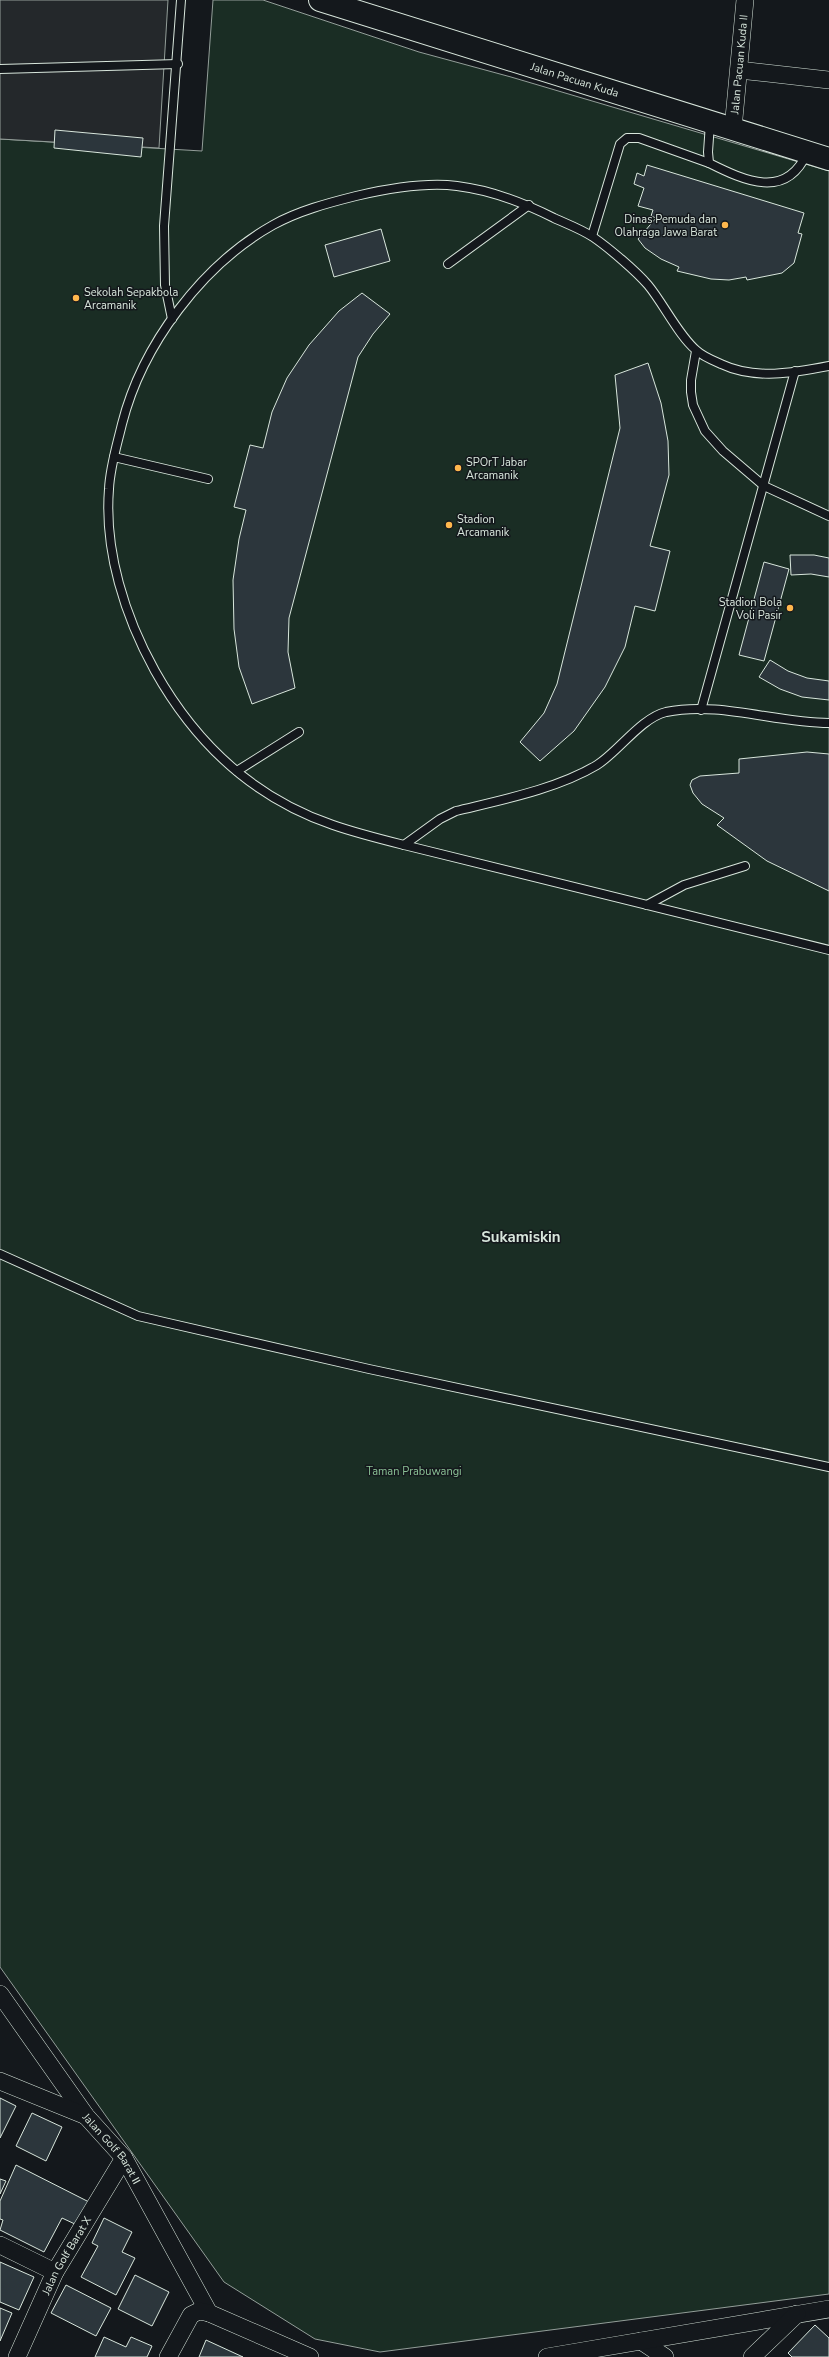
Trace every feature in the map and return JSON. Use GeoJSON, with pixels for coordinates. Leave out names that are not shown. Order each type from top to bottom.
{"type":"FeatureCollection","features":[{"type":"Feature","properties":{"kind":"main road","name":"Jalan Pacuan Kuda"},"geometry":{"type":"LineString","coordinates":[[320,0],[829,158]]}},
{"type":"Feature","properties":{"kind":"street","name":"Jalan Pacuan Kuda II"},"geometry":{"type":"LineString","coordinates":[[733,129],[745,0]]}},
{"type":"Feature","properties":{"kind":"street"},"geometry":{"type":"LineString","coordinates":[[739,70],[829,80]]}},
{"type":"Feature","properties":{"kind":"street","name":"Jalan Golf Barat II"},"geometry":{"type":"LineString","coordinates":[[0,1994],[86,2116],[124,2158],[209,2313]]}},
{"type":"Feature","properties":{"kind":"street"},"geometry":{"type":"LineString","coordinates":[[0,2081],[86,2116]]}},
{"type":"Feature","properties":{"kind":"street","name":"Jalan Golf Barat X"},"geometry":{"type":"LineString","coordinates":[[17,2357],[55,2272],[124,2158]]}},
{"type":"Feature","properties":{"kind":"street"},"geometry":{"type":"LineString","coordinates":[[0,2245],[55,2272]]}},
{"type":"Feature","properties":{"kind":"street"},"geometry":{"type":"LineString","coordinates":[[547,2357],[829,2309]]}},
{"type":"Feature","properties":{"kind":"street"},"geometry":{"type":"LineString","coordinates":[[168,2357],[193,2313],[199,2311],[209,2313],[310,2357]]}},
{"type":"Feature","properties":{"kind":"street"},"geometry":{"type":"LineString","coordinates":[[752,2357],[797,2314]]}},
{"type":"Feature","properties":{"kind":"street"},"geometry":{"type":"LineString","coordinates":[[641,2341],[665,2357]]}},
{"type":"Feature","properties":{"kind":"lane"},"geometry":{"type":"LineString","coordinates":[[172,319],[165,285],[164,226],[178,64],[181,0]]}},
{"type":"Feature","properties":{"kind":"lane"},"geometry":{"type":"LineString","coordinates":[[0,69],[178,64]]}},
{"type":"Feature","properties":{"kind":"lane"},"geometry":{"type":"LineString","coordinates":[[710,122],[708,152],[710,163]]}},
{"type":"Feature","properties":{"kind":"lane"},"geometry":{"type":"LineString","coordinates":[[592,236],[609,188],[620,144],[627,138],[639,138],[710,163],[738,178],[770,184],[788,179],[802,166],[808,152]]}},
{"type":"Feature","properties":{"kind":"lane"},"geometry":{"type":"LineString","coordinates":[[829,366],[763,375],[725,366],[696,351],[647,283],[592,236],[519,200],[456,186],[389,188],[325,204],[276,224],[237,248],[208,276],[172,319],[138,376],[125,413],[108,488],[108,525],[121,589],[140,645],[164,687],[194,731],[217,755],[237,771],[290,807],[333,826],[404,845],[829,950]]}},
{"type":"Feature","properties":{"kind":"lane"},"geometry":{"type":"LineString","coordinates":[[448,264],[529,205]]}},
{"type":"Feature","properties":{"kind":"lane"},"geometry":{"type":"LineString","coordinates":[[696,351],[691,380],[691,392],[693,404],[705,431],[723,451],[764,486],[829,516]]}},
{"type":"Feature","properties":{"kind":"lane"},"geometry":{"type":"LineString","coordinates":[[701,710],[795,371]]}},
{"type":"Feature","properties":{"kind":"lane"},"geometry":{"type":"LineString","coordinates":[[114,457],[208,479]]}},
{"type":"Feature","properties":{"kind":"lane"},"geometry":{"type":"LineString","coordinates":[[404,845],[440,819],[456,811],[562,782],[580,774],[598,764],[652,718],[665,712],[701,710],[829,724]]}},
{"type":"Feature","properties":{"kind":"lane"},"geometry":{"type":"LineString","coordinates":[[237,771],[299,732]]}},
{"type":"Feature","properties":{"kind":"lane"},"geometry":{"type":"LineString","coordinates":[[647,905],[684,885],[745,866]]}},
{"type":"Feature","properties":{"kind":"lane"},"geometry":{"type":"LineString","coordinates":[[0,1254],[138,1316],[370,1369],[829,1467]]}},
{"type":"Feature","properties":{"kind":"green space","name":"Taman Prabuwangi"},"geometry":{"type":"Polygon","coordinates":[[[213,0],[263,0],[419,52],[511,77],[829,171],[829,2294],[380,2352],[315,2339],[224,2282],[0,1967],[0,139],[202,151],[213,0]]]}},
{"type":"Feature","properties":{"kind":"shaded area"},"geometry":{"type":"Polygon","coordinates":[[[0,0],[168,0],[159,148],[0,139],[0,0]]]}},
{"type":"Feature","properties":{"kind":"building"},"geometry":{"type":"Polygon","coordinates":[[[55,130],[143,138],[141,157],[54,148],[55,130]]]}},
{"type":"Feature","properties":{"kind":"building","name":"Dinas Pemuda dan Olahraga Jawa Barat"},"geometry":{"type":"Polygon","coordinates":[[[647,165],[804,213],[798,233],[802,234],[794,263],[782,273],[747,280],[746,277],[729,280],[711,279],[677,271],[679,267],[661,259],[645,248],[638,239],[656,218],[651,216],[653,210],[638,206],[644,188],[634,184],[637,173],[644,176],[647,165]]]}},
{"type":"Feature","properties":{"kind":"building"},"geometry":{"type":"Polygon","coordinates":[[[381,229],[390,261],[334,277],[325,245],[381,229]]]}},
{"type":"Feature","properties":{"kind":"building"},"geometry":{"type":"Polygon","coordinates":[[[362,293],[390,314],[373,334],[358,357],[289,618],[288,652],[295,688],[252,704],[239,667],[234,629],[233,580],[239,539],[246,510],[234,507],[250,445],[263,448],[272,412],[287,378],[309,345],[339,311],[362,293]]]}},
{"type":"Feature","properties":{"kind":"building"},"geometry":{"type":"Polygon","coordinates":[[[648,363],[661,403],[668,441],[669,475],[650,546],[670,551],[655,611],[635,606],[625,647],[605,687],[574,731],[540,761],[520,742],[544,713],[557,684],[620,428],[615,375],[648,363]]]}},
{"type":"Feature","properties":{"kind":"building"},"geometry":{"type":"Polygon","coordinates":[[[790,555],[814,555],[829,558],[829,577],[811,574],[791,575],[790,555]]]}},
{"type":"Feature","properties":{"kind":"building"},"geometry":{"type":"Polygon","coordinates":[[[764,562],[789,569],[764,661],[739,655],[764,562]]]}},
{"type":"Feature","properties":{"kind":"building"},"geometry":{"type":"Polygon","coordinates":[[[770,660],[788,671],[807,678],[829,681],[829,700],[802,697],[780,689],[759,677],[770,660]]]}},
{"type":"Feature","properties":{"kind":"building"},"geometry":{"type":"Polygon","coordinates":[[[807,752],[829,754],[829,891],[767,861],[717,825],[724,818],[702,804],[693,793],[690,785],[692,780],[700,776],[739,773],[739,759],[807,752]]]}},
{"type":"Feature","properties":{"kind":"building"},"geometry":{"type":"Polygon","coordinates":[[[0,2098],[16,2106],[0,2138],[0,2098]]]}},
{"type":"Feature","properties":{"kind":"building"},"geometry":{"type":"Polygon","coordinates":[[[32,2113],[62,2127],[46,2161],[16,2146],[32,2113]]]}},
{"type":"Feature","properties":{"kind":"building"},"geometry":{"type":"Polygon","coordinates":[[[16,2165],[89,2202],[77,2225],[62,2218],[44,2252],[0,2230],[3,2220],[0,2219],[0,2201],[16,2165]]]}},
{"type":"Feature","properties":{"kind":"building"},"geometry":{"type":"Polygon","coordinates":[[[0,2179],[6,2181],[0,2194],[0,2179]]]}},
{"type":"Feature","properties":{"kind":"building"},"geometry":{"type":"Polygon","coordinates":[[[104,2218],[132,2232],[122,2252],[135,2258],[116,2295],[81,2277],[98,2246],[92,2243],[104,2218]]]}},
{"type":"Feature","properties":{"kind":"building"},"geometry":{"type":"Polygon","coordinates":[[[0,2262],[34,2277],[19,2310],[0,2302],[0,2262]]]}},
{"type":"Feature","properties":{"kind":"building"},"geometry":{"type":"Polygon","coordinates":[[[135,2275],[169,2292],[152,2326],[118,2309],[135,2275]]]}},
{"type":"Feature","properties":{"kind":"building"},"geometry":{"type":"Polygon","coordinates":[[[66,2285],[111,2308],[96,2336],[51,2313],[66,2285]]]}},
{"type":"Feature","properties":{"kind":"building"},"geometry":{"type":"Polygon","coordinates":[[[0,2308],[12,2313],[0,2341],[0,2308]]]}},
{"type":"Feature","properties":{"kind":"building"},"geometry":{"type":"Polygon","coordinates":[[[815,2325],[829,2338],[829,2357],[792,2357],[788,2353],[815,2325]]]}},
{"type":"Feature","properties":{"kind":"building"},"geometry":{"type":"Polygon","coordinates":[[[104,2337],[126,2347],[131,2337],[152,2346],[147,2357],[95,2357],[104,2337]]]}},
{"type":"Feature","properties":{"kind":"building"},"geometry":{"type":"Polygon","coordinates":[[[206,2340],[243,2357],[199,2357],[206,2340]]]}},
{"type":"Feature","properties":{"kind":"place","name":"Dinas Pemuda dan Olahraga Jawa Barat"},"geometry":{"type":"Point","coordinates":[725,225]}},
{"type":"Feature","properties":{"kind":"place","name":"Sekolah Sepakbola Arcamanik"},"geometry":{"type":"Point","coordinates":[76,298]}},
{"type":"Feature","properties":{"kind":"place","name":"SPOrT Jabar Arcamanik"},"geometry":{"type":"Point","coordinates":[458,468]}},
{"type":"Feature","properties":{"kind":"place","name":"Stadion Arcamanik"},"geometry":{"type":"Point","coordinates":[449,525]}},
{"type":"Feature","properties":{"kind":"place","name":"Stadion Bola Voli Pasir"},"geometry":{"type":"Point","coordinates":[790,608]}},
{"type":"Feature","properties":{"kind":"district","name":"Sukamiskin"},"geometry":{"type":"Point","coordinates":[521,1237]}}]}
